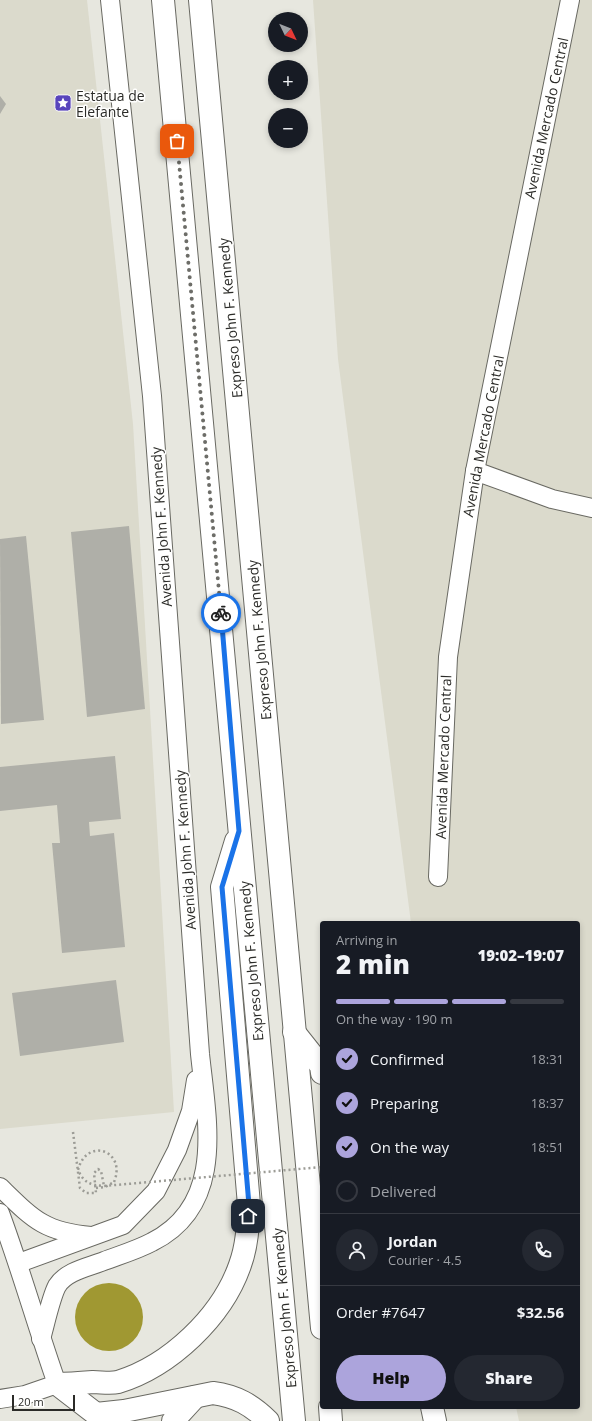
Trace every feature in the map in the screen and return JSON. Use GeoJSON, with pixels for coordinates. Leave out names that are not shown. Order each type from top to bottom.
{"type":"FeatureCollection","features":[{"type":"Feature","properties":{"kind":"highway","name":"Expreso John F. Kennedy"},"geometry":{"type":"LineString","coordinates":[[164,0],[208,462],[239,831],[294,1421]]}},
{"type":"Feature","properties":{"kind":"highway","name":"Expreso John F. Kennedy"},"geometry":{"type":"LineString","coordinates":[[200,0],[238,399],[320,1307]]}},
{"type":"Feature","properties":{"kind":"highway"},"geometry":{"type":"LineString","coordinates":[[57,1384],[117,1382],[160,1362],[188,1341],[210,1318],[229,1289],[240,1266],[247,1239],[249,1205],[222,887],[239,831]]}},
{"type":"Feature","properties":{"kind":"highway"},"geometry":{"type":"LineString","coordinates":[[294,1032],[320,1065]]}},
{"type":"Feature","properties":{"kind":"highway"},"geometry":{"type":"LineString","coordinates":[[57,1384],[99,1418],[124,1411],[213,1393],[228,1395],[252,1407],[268,1421]]}},
{"type":"Feature","properties":{"kind":"highway"},"geometry":{"type":"LineString","coordinates":[[173,1421],[195,1396]]}},
{"type":"Feature","properties":{"kind":"highway"},"geometry":{"type":"LineString","coordinates":[[432,1409],[435,1421]]}},
{"type":"Feature","properties":{"kind":"street","name":"Avenida John F. Kennedy"},"geometry":{"type":"LineString","coordinates":[[41,1338],[57,1286],[68,1275],[153,1242],[174,1227],[190,1210],[201,1188],[206,1168],[208,1140],[200,1054],[152,396],[110,0]]}},
{"type":"Feature","properties":{"kind":"street","name":"Avenida Mercado Central"},"geometry":{"type":"LineString","coordinates":[[438,877],[448,656],[474,471],[570,0]]}},
{"type":"Feature","properties":{"kind":"street"},"geometry":{"type":"LineString","coordinates":[[474,471],[552,500],[592,508]]}},
{"type":"Feature","properties":{"kind":"street","name":"Avenida John F. Kennedy"},"geometry":{"type":"LineString","coordinates":[[19,1263],[123,1225],[156,1192],[177,1150],[191,1111],[200,1054]]}},
{"type":"Feature","properties":{"kind":"street"},"geometry":{"type":"LineString","coordinates":[[0,1187],[35,1220],[51,1229],[70,1234],[93,1236]]}},
{"type":"Feature","properties":{"kind":"street"},"geometry":{"type":"LineString","coordinates":[[0,1213],[19,1263],[41,1338],[57,1384],[26,1395],[0,1399]]}},
{"type":"Feature","properties":{"kind":"path"},"geometry":{"type":"LineString","coordinates":[[73,1132],[80,1188],[86,1194],[96,1193],[94,1174],[98,1169],[102,1172],[104,1186]]}},
{"type":"Feature","properties":{"kind":"path"},"geometry":{"type":"LineString","coordinates":[[96,1188],[106,1187],[114,1182],[118,1173],[117,1165],[113,1158],[106,1152],[95,1150],[87,1154],[81,1160],[78,1170],[82,1179],[91,1186],[104,1186],[320,1167]]}},
{"type":"Feature","properties":{"kind":"shaded area"},"geometry":{"type":"Polygon","coordinates":[[[0,0],[87,0],[133,424],[174,1112],[0,1129],[0,0]]]}},
{"type":"Feature","properties":{"kind":"shaded area"},"geometry":{"type":"Polygon","coordinates":[[[313,0],[592,0],[592,1421],[519,1421],[516,1409],[580,1409],[580,921],[411,921],[338,359],[313,0]]]}},
{"type":"Feature","properties":{"kind":"shaded area"},"geometry":{"type":"Polygon","coordinates":[[[102,1283],[116,1283],[128,1289],[137,1298],[143,1310],[141,1330],[133,1341],[122,1349],[116,1351],[102,1351],[96,1349],[85,1341],[77,1330],[75,1324],[75,1310],[77,1304],[85,1293],[96,1285],[102,1283]]]}},
{"type":"Feature","properties":{"kind":"building"},"geometry":{"type":"Polygon","coordinates":[[[0,96],[6,104],[0,114],[0,96]]]}},
{"type":"Feature","properties":{"kind":"building"},"geometry":{"type":"Polygon","coordinates":[[[129,526],[145,709],[87,717],[71,532],[129,526]]]}},
{"type":"Feature","properties":{"kind":"building"},"geometry":{"type":"Polygon","coordinates":[[[26,536],[44,720],[1,724],[0,539],[26,536]]]}},
{"type":"Feature","properties":{"kind":"building"},"geometry":{"type":"Polygon","coordinates":[[[115,756],[121,819],[89,822],[90,836],[114,833],[125,947],[62,953],[52,843],[60,843],[57,805],[0,811],[0,767],[115,756]]]}},
{"type":"Feature","properties":{"kind":"building"},"geometry":{"type":"Polygon","coordinates":[[[116,980],[124,1042],[20,1056],[12,993],[116,980]]]}},
{"type":"Feature","properties":{"kind":"way so far"},"geometry":{"type":"LineString","coordinates":[[177,141],[209,470],[221,613]]}},
{"type":"Feature","properties":{"kind":"place","name":"Estatua de Elefante"},"geometry":{"type":"Point","coordinates":[63,103]}},
{"type":"Feature","properties":{"kind":"route"},"geometry":{"type":"LineString","coordinates":[[221,613],[239,831],[222,887],[249,1205],[248,1216]]}}]}
